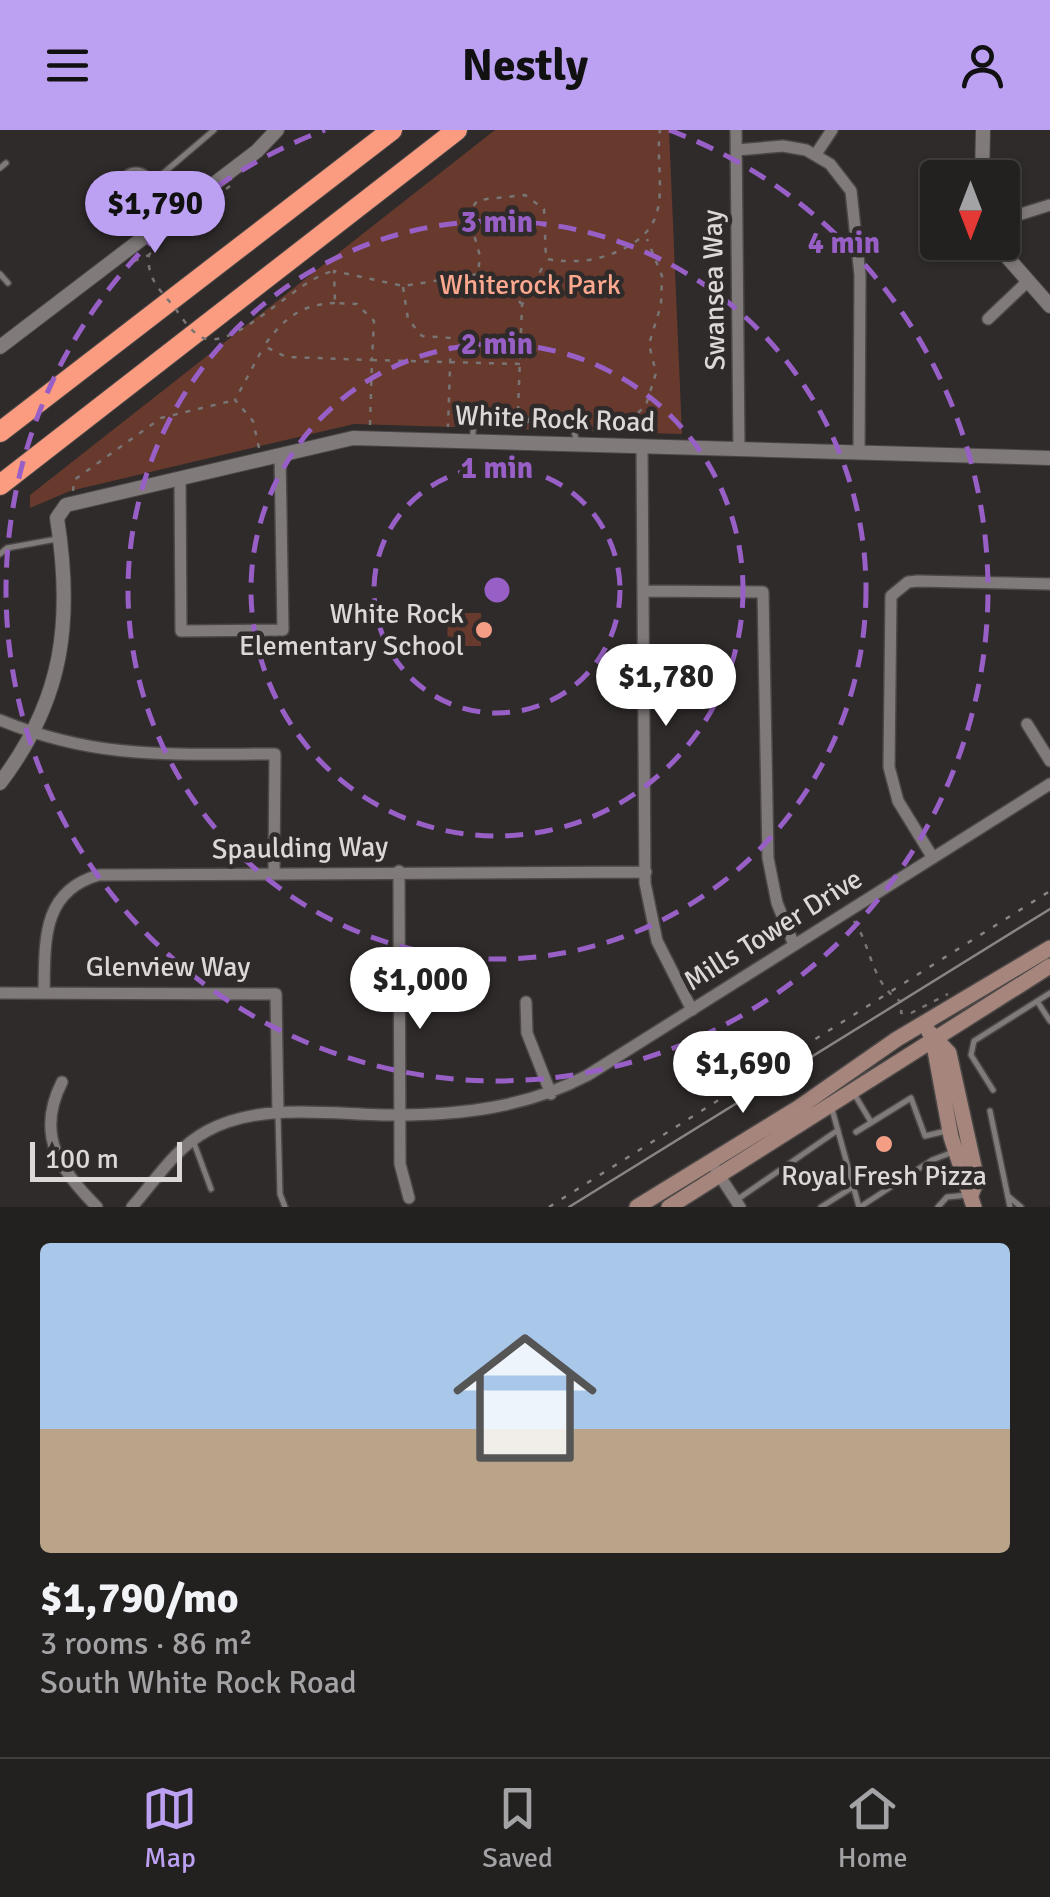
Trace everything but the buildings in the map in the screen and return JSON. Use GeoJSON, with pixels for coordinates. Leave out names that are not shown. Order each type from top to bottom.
{"type":"FeatureCollection","features":[{"type":"Feature","properties":{"kind":"highway"},"geometry":{"type":"LineString","coordinates":[[0,432],[392,130]]}},
{"type":"Feature","properties":{"kind":"highway"},"geometry":{"type":"LineString","coordinates":[[0,485],[457,130]]}},
{"type":"Feature","properties":{"kind":"main road"},"geometry":{"type":"LineString","coordinates":[[669,1207],[715,1168],[924,1024],[1050,948]]}},
{"type":"Feature","properties":{"kind":"main road"},"geometry":{"type":"LineString","coordinates":[[636,1207],[830,1106],[1050,967]]}},
{"type":"Feature","properties":{"kind":"main road"},"geometry":{"type":"LineString","coordinates":[[924,1024],[933,1040],[963,1184],[973,1201]]}},
{"type":"Feature","properties":{"kind":"main road"},"geometry":{"type":"LineString","coordinates":[[933,1040],[949,1053],[977,1180],[973,1201]]}},
{"type":"Feature","properties":{"kind":"street"},"geometry":{"type":"LineString","coordinates":[[0,347],[277,130]]}},
{"type":"Feature","properties":{"kind":"street","name":"Swansea Way"},"geometry":{"type":"LineString","coordinates":[[736,130],[740,450]]}},
{"type":"Feature","properties":{"kind":"street"},"geometry":{"type":"LineString","coordinates":[[816,154],[832,130]]}},
{"type":"Feature","properties":{"kind":"street"},"geometry":{"type":"LineString","coordinates":[[982,160],[983,130]]}},
{"type":"Feature","properties":{"kind":"street"},"geometry":{"type":"LineString","coordinates":[[737,150],[784,146],[816,154],[845,181],[856,214],[861,328],[859,452]]}},
{"type":"Feature","properties":{"kind":"street"},"geometry":{"type":"LineString","coordinates":[[1020,214],[1050,205]]}},
{"type":"Feature","properties":{"kind":"street"},"geometry":{"type":"LineString","coordinates":[[1009,260],[1050,306]]}},
{"type":"Feature","properties":{"kind":"street"},"geometry":{"type":"LineString","coordinates":[[988,319],[1028,282]]}},
{"type":"Feature","properties":{"kind":"street","name":"White Rock Road"},"geometry":{"type":"LineString","coordinates":[[69,498],[180,478],[353,438],[1050,458]]}},
{"type":"Feature","properties":{"kind":"street"},"geometry":{"type":"LineString","coordinates":[[642,448],[646,872],[658,942],[692,1010]]}},
{"type":"Feature","properties":{"kind":"street"},"geometry":{"type":"LineString","coordinates":[[180,478],[181,632],[283,630],[280,455]]}},
{"type":"Feature","properties":{"kind":"street"},"geometry":{"type":"LineString","coordinates":[[0,784],[33,734],[55,678],[64,636],[67,593],[57,518],[69,498]]}},
{"type":"Feature","properties":{"kind":"street"},"geometry":{"type":"LineString","coordinates":[[934,858],[898,801],[889,767],[888,607],[892,596],[908,582],[918,581],[1050,584]]}},
{"type":"Feature","properties":{"kind":"street"},"geometry":{"type":"LineString","coordinates":[[644,591],[763,592],[768,858],[778,902],[794,945]]}},
{"type":"Feature","properties":{"kind":"street"},"geometry":{"type":"LineString","coordinates":[[0,720],[33,734],[114,753],[275,754],[274,874]]}},
{"type":"Feature","properties":{"kind":"street"},"geometry":{"type":"LineString","coordinates":[[1027,724],[1050,761]]}},
{"type":"Feature","properties":{"kind":"street","name":"Mills Tower Drive"},"geometry":{"type":"LineString","coordinates":[[134,1206],[192,1140],[238,1118],[278,1113],[399,1116],[472,1112],[551,1094],[692,1010],[1050,784]]}},
{"type":"Feature","properties":{"kind":"street"},"geometry":{"type":"LineString","coordinates":[[399,871],[400,1164],[409,1198]]}},
{"type":"Feature","properties":{"kind":"street","name":"Spaulding Way"},"geometry":{"type":"LineString","coordinates":[[44,992],[49,918],[60,898],[78,883],[111,874],[646,872]]}},
{"type":"Feature","properties":{"kind":"street","name":"Glenview Way"},"geometry":{"type":"LineString","coordinates":[[0,992],[276,994],[278,1113]]}},
{"type":"Feature","properties":{"kind":"street"},"geometry":{"type":"LineString","coordinates":[[526,1002],[527,1033],[551,1094]]}},
{"type":"Feature","properties":{"kind":"street"},"geometry":{"type":"LineString","coordinates":[[62,1082],[54,1105],[56,1159],[97,1207]]}},
{"type":"Feature","properties":{"kind":"street"},"geometry":{"type":"LineString","coordinates":[[715,1168],[738,1204]]}},
{"type":"Feature","properties":{"kind":"lane"},"geometry":{"type":"LineString","coordinates":[[147,200],[153,182],[214,130]]}},
{"type":"Feature","properties":{"kind":"lane"},"geometry":{"type":"LineString","coordinates":[[128,202],[119,186],[125,174],[144,172],[153,182]]}},
{"type":"Feature","properties":{"kind":"lane"},"geometry":{"type":"LineString","coordinates":[[147,200],[162,222]]}},
{"type":"Feature","properties":{"kind":"lane"},"geometry":{"type":"LineString","coordinates":[[119,209],[128,202],[147,200]]}},
{"type":"Feature","properties":{"kind":"lane"},"geometry":{"type":"LineString","coordinates":[[0,274],[8,283]]}},
{"type":"Feature","properties":{"kind":"lane"},"geometry":{"type":"LineString","coordinates":[[472,441],[474,424],[480,420],[545,418],[571,422],[578,445]]}},
{"type":"Feature","properties":{"kind":"lane"},"geometry":{"type":"LineString","coordinates":[[0,554],[8,548],[60,538]]}},
{"type":"Feature","properties":{"kind":"lane"},"geometry":{"type":"LineString","coordinates":[[992,1090],[970,1049],[974,1041],[1050,993]]}},
{"type":"Feature","properties":{"kind":"lane"},"geometry":{"type":"LineString","coordinates":[[1038,1001],[1050,1022]]}},
{"type":"Feature","properties":{"kind":"lane"},"geometry":{"type":"LineString","coordinates":[[852,1089],[871,1122]]}},
{"type":"Feature","properties":{"kind":"lane"},"geometry":{"type":"LineString","coordinates":[[856,1132],[910,1098],[925,1136],[950,1130]]}},
{"type":"Feature","properties":{"kind":"lane"},"geometry":{"type":"LineString","coordinates":[[830,1106],[859,1207],[932,1160],[956,1151]]}},
{"type":"Feature","properties":{"kind":"lane"},"geometry":{"type":"LineString","coordinates":[[990,1110],[1010,1207]]}},
{"type":"Feature","properties":{"kind":"lane"},"geometry":{"type":"LineString","coordinates":[[278,1113],[280,1194],[285,1207]]}},
{"type":"Feature","properties":{"kind":"lane"},"geometry":{"type":"LineString","coordinates":[[738,1204],[838,1130]]}},
{"type":"Feature","properties":{"kind":"lane"},"geometry":{"type":"LineString","coordinates":[[192,1140],[211,1189]]}},
{"type":"Feature","properties":{"kind":"lane"},"geometry":{"type":"LineString","coordinates":[[821,1207],[854,1186]]}},
{"type":"Feature","properties":{"kind":"lane"},"geometry":{"type":"LineString","coordinates":[[1008,1196],[1021,1207]]}},
{"type":"Feature","properties":{"kind":"lane"},"geometry":{"type":"LineString","coordinates":[[938,1207],[947,1197],[973,1201]]}},
{"type":"Feature","properties":{"kind":"path"},"geometry":{"type":"LineString","coordinates":[[546,259],[575,264],[603,258],[646,238],[656,216],[662,182],[660,130]]}},
{"type":"Feature","properties":{"kind":"path"},"geometry":{"type":"LineString","coordinates":[[128,262],[149,255],[160,241],[230,186]]}},
{"type":"Feature","properties":{"kind":"path"},"geometry":{"type":"LineString","coordinates":[[478,274],[480,256],[468,213],[478,200],[526,195],[544,209],[546,259],[522,306],[518,413]]}},
{"type":"Feature","properties":{"kind":"path"},"geometry":{"type":"LineString","coordinates":[[628,434],[625,426],[646,405],[656,373],[649,344],[661,305],[662,276],[646,238]]}},
{"type":"Feature","properties":{"kind":"path"},"geometry":{"type":"LineString","coordinates":[[149,255],[152,279],[192,331],[217,340],[237,332],[307,280],[334,270],[403,286],[478,274],[512,287],[533,285]]}},
{"type":"Feature","properties":{"kind":"path"},"geometry":{"type":"LineString","coordinates":[[334,270],[335,304]]}},
{"type":"Feature","properties":{"kind":"path"},"geometry":{"type":"LineString","coordinates":[[403,286],[408,319],[422,336],[451,338],[448,427]]}},
{"type":"Feature","properties":{"kind":"path"},"geometry":{"type":"LineString","coordinates":[[512,287],[522,306]]}},
{"type":"Feature","properties":{"kind":"path"},"geometry":{"type":"LineString","coordinates":[[69,498],[74,480],[161,418],[235,400],[279,324],[304,307],[358,304],[367,309],[374,321],[370,426]]}},
{"type":"Feature","properties":{"kind":"path"},"geometry":{"type":"LineString","coordinates":[[264,346],[286,357],[520,364]]}},
{"type":"Feature","properties":{"kind":"path"},"geometry":{"type":"LineString","coordinates":[[235,400],[253,421],[260,448]]}},
{"type":"Feature","properties":{"kind":"path"},"geometry":{"type":"LineString","coordinates":[[847,912],[865,936],[865,953],[893,998],[902,1002],[901,1013],[911,1013],[940,995],[954,992]]}},
{"type":"Feature","properties":{"kind":"green space","name":"Whiterock Park"},"geometry":{"type":"Polygon","coordinates":[[[495,130],[669,130],[682,434],[354,424],[70,491],[30,508],[30,495],[495,130]]]}},
{"type":"Feature","properties":{"kind":"green space"},"geometry":{"type":"Polygon","coordinates":[[[448,613],[481,613],[481,646],[447,646],[448,613]]]}},
{"type":"Feature","properties":{"kind":"tram line"},"geometry":{"type":"LineString","coordinates":[[569,1207],[1050,909]]}},
{"type":"Feature","properties":{"kind":"railway"},"geometry":{"type":"LineString","coordinates":[[549,1207],[1050,891]]}},
{"type":"Feature","properties":{"kind":"place","name":"White Rock Elementary School"},"geometry":{"type":"Point","coordinates":[484,630]}},
{"type":"Feature","properties":{"kind":"place","name":"Royal Fresh Pizza"},"geometry":{"type":"Point","coordinates":[884,1144]}}]}
